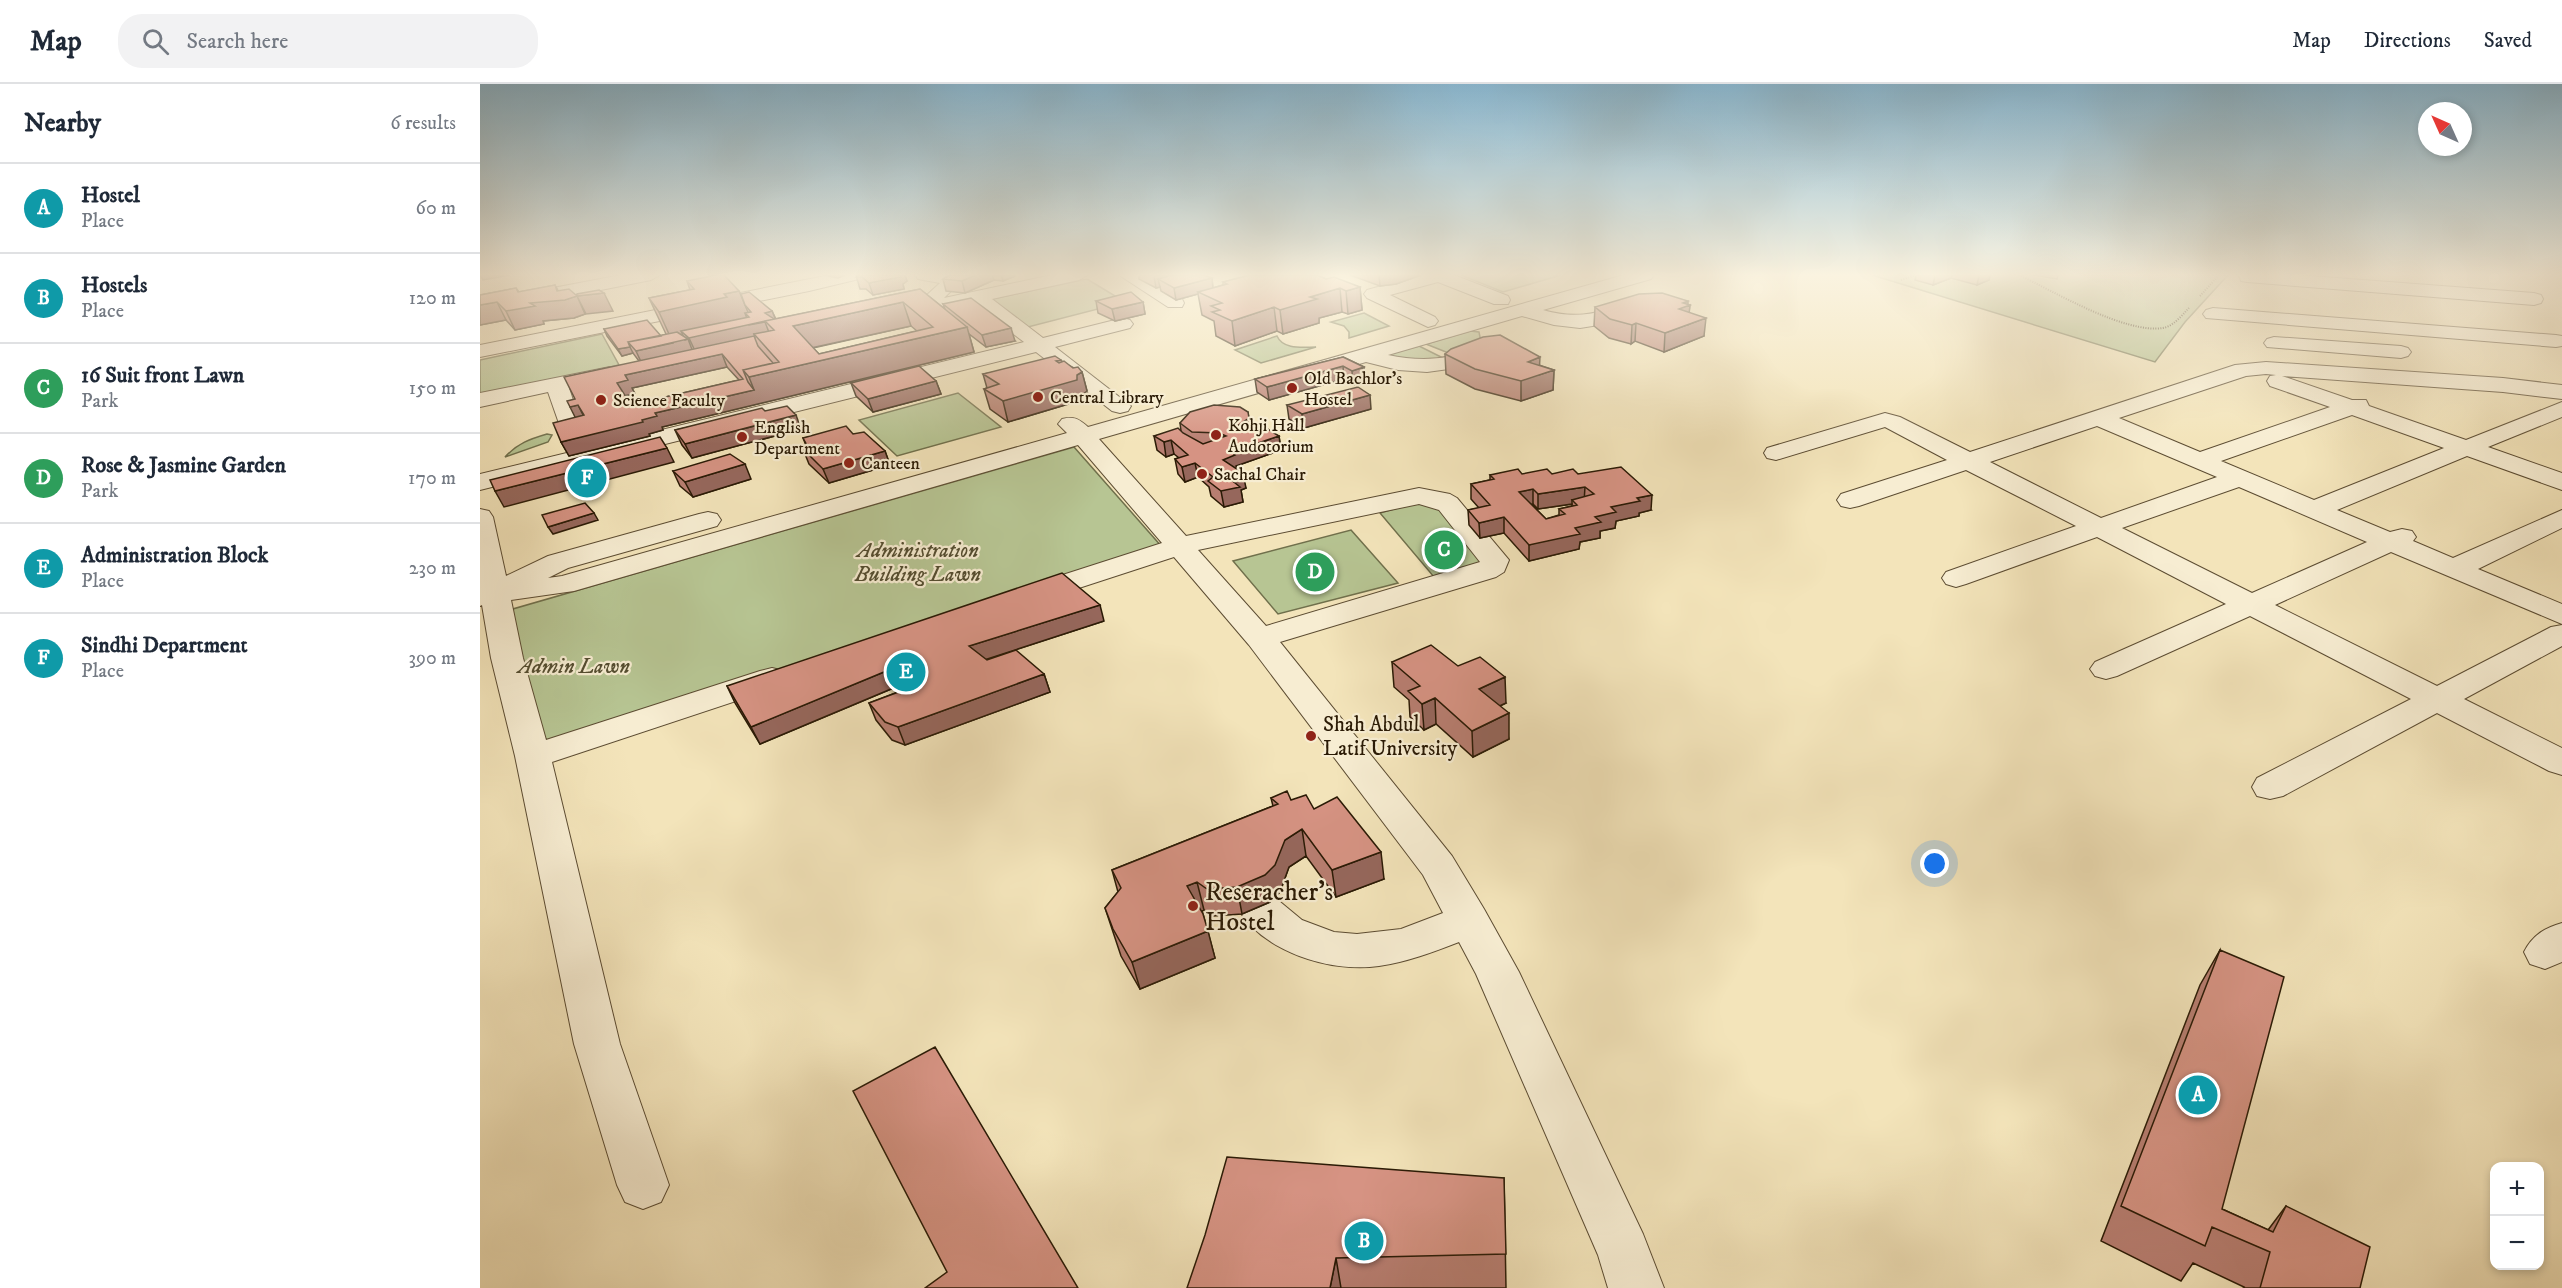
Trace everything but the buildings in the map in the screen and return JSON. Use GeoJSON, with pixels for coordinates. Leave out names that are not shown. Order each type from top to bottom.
{"type":"FeatureCollection","features":[{"type":"Feature","properties":{"kind":"street"},"geometry":{"type":"LineString","coordinates":[[508,331],[514,345]]}},
{"type":"Feature","properties":{"kind":"street"},"geometry":{"type":"LineString","coordinates":[[480,351],[603,331]]}},
{"type":"Feature","properties":{"kind":"street"},"geometry":{"type":"LineString","coordinates":[[1020,331],[1120,406]]}},
{"type":"Feature","properties":{"kind":"street"},"geometry":{"type":"LineString","coordinates":[[480,482],[980,350],[1038,345],[1094,331]]}},
{"type":"Feature","properties":{"kind":"street"},"geometry":{"type":"LineString","coordinates":[[487,595],[564,585],[1075,428],[1120,406],[1391,331]]}},
{"type":"Feature","properties":{"kind":"street"},"geometry":{"type":"LineString","coordinates":[[487,595],[558,562],[737,512],[1364,355],[1447,331]]}},
{"type":"Feature","properties":{"kind":"street"},"geometry":{"type":"LineString","coordinates":[[1364,355],[1409,365],[1439,365],[1465,360],[1482,352],[1485,342],[1477,331]]}},
{"type":"Feature","properties":{"kind":"street"},"geometry":{"type":"LineString","coordinates":[[2336,331],[2374,376]]}},
{"type":"Feature","properties":{"kind":"street"},"geometry":{"type":"LineString","coordinates":[[2432,331],[2556,341]]}},
{"type":"Feature","properties":{"kind":"street"},"geometry":{"type":"LineString","coordinates":[[2274,343],[2420,353]]}},
{"type":"Feature","properties":{"kind":"street"},"geometry":{"type":"LineString","coordinates":[[1850,500],[2107,417],[2218,377],[2248,370],[2266,368],[2503,385],[2562,392]]}},
{"type":"Feature","properties":{"kind":"street"},"geometry":{"type":"LineString","coordinates":[[480,400],[627,370]]}},
{"type":"Feature","properties":{"kind":"street"},"geometry":{"type":"LineString","coordinates":[[2248,370],[2562,482]]}},
{"type":"Feature","properties":{"kind":"street"},"geometry":{"type":"LineString","coordinates":[[2204,458],[2352,407],[2418,380]]}},
{"type":"Feature","properties":{"kind":"street"},"geometry":{"type":"LineString","coordinates":[[557,384],[570,427]]}},
{"type":"Feature","properties":{"kind":"street"},"geometry":{"type":"LineString","coordinates":[[2204,458],[2239,478],[2319,508],[2562,409]]}},
{"type":"Feature","properties":{"kind":"street"},"geometry":{"type":"LineString","coordinates":[[2107,417],[2396,540],[2562,603]]}},
{"type":"Feature","properties":{"kind":"street"},"geometry":{"type":"LineString","coordinates":[[1776,453],[1885,420],[1892,422],[2562,764]]}},
{"type":"Feature","properties":{"kind":"street"},"geometry":{"type":"LineString","coordinates":[[1075,428],[1260,638],[1438,866],[1502,983],[1624,1253],[1636,1288]]}},
{"type":"Feature","properties":{"kind":"street"},"geometry":{"type":"LineString","coordinates":[[1956,578],[2239,478]]}},
{"type":"Feature","properties":{"kind":"street"},"geometry":{"type":"LineString","coordinates":[[999,605],[1180,546],[1419,496],[1441,500],[1448,504],[1495,560],[1494,566],[1486,571],[1260,638]]}},
{"type":"Feature","properties":{"kind":"street"},"geometry":{"type":"LineString","coordinates":[[480,517],[487,595],[507,658],[533,756],[597,1044],[643,1185]]}},
{"type":"Feature","properties":{"kind":"street"},"geometry":{"type":"LineString","coordinates":[[2460,566],[2562,518]]}},
{"type":"Feature","properties":{"kind":"street"},"geometry":{"type":"LineString","coordinates":[[2106,669],[2396,540]]}},
{"type":"Feature","properties":{"kind":"street"},"geometry":{"type":"LineString","coordinates":[[2460,566],[2562,615]]}},
{"type":"Feature","properties":{"kind":"street"},"geometry":{"type":"LineString","coordinates":[[2270,787],[2562,634]]}},
{"type":"Feature","properties":{"kind":"street"},"geometry":{"type":"LineString","coordinates":[[533,756],[794,671]]}},
{"type":"Feature","properties":{"kind":"street"},"geometry":{"type":"LineString","coordinates":[[1258,907],[1284,930],[1317,945],[1355,951],[1396,948],[1468,920]]}},
{"type":"Feature","properties":{"kind":"green space"},"geometry":{"type":"Polygon","coordinates":[[[1348,331],[1372,331],[1349,338],[1348,331]]]}},
{"type":"Feature","properties":{"kind":"green space"},"geometry":{"type":"Polygon","coordinates":[[[1469,331],[1479,332],[1483,352],[1461,358],[1426,344],[1469,331]]]}},
{"type":"Feature","properties":{"kind":"green space"},"geometry":{"type":"Polygon","coordinates":[[[2055,331],[2178,331],[2155,362],[2055,331]]]}},
{"type":"Feature","properties":{"kind":"green space"},"geometry":{"type":"Polygon","coordinates":[[[602,334],[619,365],[480,395],[480,360],[602,334]]]}},
{"type":"Feature","properties":{"kind":"green space"},"geometry":{"type":"Polygon","coordinates":[[[1277,336],[1289,346],[1316,347],[1261,363],[1235,350],[1277,336]]]}},
{"type":"Feature","properties":{"kind":"green space"},"geometry":{"type":"Polygon","coordinates":[[[1419,346],[1453,363],[1378,357],[1419,346]]]}},
{"type":"Feature","properties":{"kind":"green space"},"geometry":{"type":"Polygon","coordinates":[[[958,393],[1001,427],[897,456],[859,420],[958,393]]]}},
{"type":"Feature","properties":{"kind":"green space"},"geometry":{"type":"Polygon","coordinates":[[[547,434],[552,435],[548,442],[505,457],[524,442],[547,434]]]}},
{"type":"Feature","properties":{"kind":"green space","name":"Admin Lawn"},"geometry":{"type":"Polygon","coordinates":[[[1074,447],[1162,547],[533,756],[485,617],[1074,447]]]}},
{"type":"Feature","properties":{"kind":"green space"},"geometry":{"type":"Polygon","coordinates":[[[1423,501],[1447,513],[1486,564],[1434,577],[1380,513],[1423,501]]]}},
{"type":"Feature","properties":{"kind":"green space"},"geometry":{"type":"Polygon","coordinates":[[[1351,530],[1398,583],[1278,614],[1233,561],[1351,530]]]}},
{"type":"Feature","properties":{"kind":"place","name":"Old Bachlor's Hostel"},"geometry":{"type":"Point","coordinates":[1292,388]}},
{"type":"Feature","properties":{"kind":"place","name":"Central Library"},"geometry":{"type":"Point","coordinates":[1038,397]}},
{"type":"Feature","properties":{"kind":"place","name":"Science Faculty"},"geometry":{"type":"Point","coordinates":[601,400]}},
{"type":"Feature","properties":{"kind":"place","name":"Kohji Hall Audotorium"},"geometry":{"type":"Point","coordinates":[1216,435]}},
{"type":"Feature","properties":{"kind":"place","name":"English Department"},"geometry":{"type":"Point","coordinates":[742,437]}},
{"type":"Feature","properties":{"kind":"place","name":"Canteen"},"geometry":{"type":"Point","coordinates":[849,463]}},
{"type":"Feature","properties":{"kind":"place","name":"Sachal Chair"},"geometry":{"type":"Point","coordinates":[1202,474]}},
{"type":"Feature","properties":{"kind":"place","name":"Sindhi Department"},"geometry":{"type":"Point","coordinates":[587,478]}},
{"type":"Feature","properties":{"kind":"place","name":"16 Suit front Lawn"},"geometry":{"type":"Point","coordinates":[1444,550]}},
{"type":"Feature","properties":{"kind":"place","name":"Rose & Jasmine Garden"},"geometry":{"type":"Point","coordinates":[1315,572]}},
{"type":"Feature","properties":{"kind":"place","name":"Administration Block"},"geometry":{"type":"Point","coordinates":[906,672]}},
{"type":"Feature","properties":{"kind":"place","name":"Shah Abdul Latif University"},"geometry":{"type":"Point","coordinates":[1311,736]}},
{"type":"Feature","properties":{"kind":"place","name":"Reseracher's Hostel"},"geometry":{"type":"Point","coordinates":[1193,906]}},
{"type":"Feature","properties":{"kind":"place","name":"Hostel"},"geometry":{"type":"Point","coordinates":[2198,1095]}},
{"type":"Feature","properties":{"kind":"place","name":"Hostels"},"geometry":{"type":"Point","coordinates":[1364,1241]}},
{"type":"Feature","properties":{"kind":"park label","name":"Administration Building Lawn"},"geometry":{"type":"Point","coordinates":[918,562]}}]}
